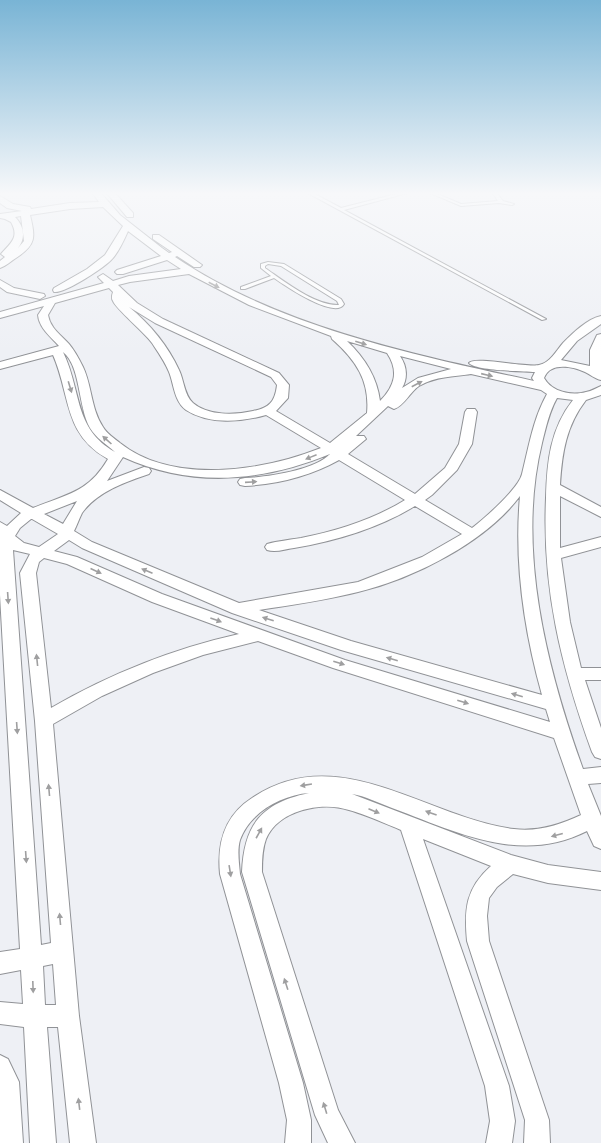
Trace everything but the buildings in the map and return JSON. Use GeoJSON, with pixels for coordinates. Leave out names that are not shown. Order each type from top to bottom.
{"type":"FeatureCollection","features":[{"type":"Feature","properties":{"kind":"street"},"geometry":{"type":"LineString","coordinates":[[0,257],[15,245]]}},
{"type":"Feature","properties":{"kind":"street"},"geometry":{"type":"LineString","coordinates":[[0,265],[20,252],[26,245]]}},
{"type":"Feature","properties":{"kind":"street"},"geometry":{"type":"LineString","coordinates":[[58,290],[90,271],[109,257],[116,245]]}},
{"type":"Feature","properties":{"kind":"street"},"geometry":{"type":"LineString","coordinates":[[152,245],[166,257],[189,271],[240,298],[327,331],[392,352],[469,371],[502,373],[575,365],[600,376]]}},
{"type":"Feature","properties":{"kind":"street"},"geometry":{"type":"LineString","coordinates":[[169,245],[202,267],[243,288],[310,315],[393,342],[502,373],[568,396],[601,398]]}},
{"type":"Feature","properties":{"kind":"street"},"geometry":{"type":"LineString","coordinates":[[0,306],[58,290],[110,284],[166,257],[180,254]]}},
{"type":"Feature","properties":{"kind":"street"},"geometry":{"type":"LineString","coordinates":[[0,315],[143,276],[189,271],[202,267]]}},
{"type":"Feature","properties":{"kind":"street"},"geometry":{"type":"LineString","coordinates":[[0,283],[11,290],[40,296]]}},
{"type":"Feature","properties":{"kind":"street"},"geometry":{"type":"LineString","coordinates":[[110,284],[133,305],[159,321],[275,375],[283,385],[282,396],[273,406],[250,416],[224,418],[200,412],[189,406],[182,397],[174,372],[162,350],[143,326],[119,304],[110,284]]}},
{"type":"Feature","properties":{"kind":"street"},"geometry":{"type":"LineString","coordinates":[[50,302],[50,305],[43,315],[44,323],[61,349],[80,370],[89,410],[96,426],[117,447],[144,461],[188,472],[231,474],[260,471],[335,452],[389,398],[400,382],[400,366],[392,352]]}},
{"type":"Feature","properties":{"kind":"street"},"geometry":{"type":"LineString","coordinates":[[549,390],[538,378],[573,338],[601,319]]}},
{"type":"Feature","properties":{"kind":"street"},"geometry":{"type":"LineString","coordinates":[[327,331],[351,351],[367,372],[374,396],[373,414]]}},
{"type":"Feature","properties":{"kind":"street"},"geometry":{"type":"LineString","coordinates":[[600,376],[594,361],[597,341],[601,337]]}},
{"type":"Feature","properties":{"kind":"street"},"geometry":{"type":"LineString","coordinates":[[0,366],[61,349]]}},
{"type":"Feature","properties":{"kind":"street"},"geometry":{"type":"LineString","coordinates":[[61,349],[63,365],[77,417],[88,437],[96,445],[115,458],[144,471],[193,481],[248,482],[285,477],[314,468],[375,425],[408,389],[422,381],[439,375],[469,371]]}},
{"type":"Feature","properties":{"kind":"street"},"geometry":{"type":"LineString","coordinates":[[549,390],[534,441],[528,476],[525,511],[528,585],[540,650],[562,733],[576,777],[601,840]]}},
{"type":"Feature","properties":{"kind":"street"},"geometry":{"type":"LineString","coordinates":[[601,390],[585,396],[570,411],[562,424],[555,457],[551,511],[552,556],[555,589],[568,650],[601,752]]}},
{"type":"Feature","properties":{"kind":"street"},"geometry":{"type":"LineString","coordinates":[[266,410],[414,501],[472,534]]}},
{"type":"Feature","properties":{"kind":"street"},"geometry":{"type":"LineString","coordinates":[[272,547],[313,540],[351,530],[385,517],[414,501],[438,482],[456,463],[470,432],[471,412]]}},
{"type":"Feature","properties":{"kind":"street"},"geometry":{"type":"LineString","coordinates":[[4,532],[31,514],[69,500],[91,489],[107,475],[115,458]]}},
{"type":"Feature","properties":{"kind":"street"},"geometry":{"type":"LineString","coordinates":[[83,1143],[68,1016],[44,721],[28,573],[29,566],[38,553],[56,543],[67,532],[76,512],[91,497],[113,483],[144,471]]}},
{"type":"Feature","properties":{"kind":"street"},"geometry":{"type":"LineString","coordinates":[[238,609],[356,588],[408,570],[450,549],[487,524],[513,499],[528,476]]}},
{"type":"Feature","properties":{"kind":"street"},"geometry":{"type":"LineString","coordinates":[[553,487],[601,513]]}},
{"type":"Feature","properties":{"kind":"street"},"geometry":{"type":"LineString","coordinates":[[4,501],[67,532],[87,545],[238,609],[347,646],[554,705]]}},
{"type":"Feature","properties":{"kind":"street"},"geometry":{"type":"LineString","coordinates":[[4,532],[19,547],[38,553],[72,560],[157,598],[258,635],[339,664],[562,733]]}},
{"type":"Feature","properties":{"kind":"street"},"geometry":{"type":"LineString","coordinates":[[4,532],[43,1143]]}},
{"type":"Feature","properties":{"kind":"street"},"geometry":{"type":"LineString","coordinates":[[552,556],[574,548],[601,542]]}},
{"type":"Feature","properties":{"kind":"street"},"geometry":{"type":"LineString","coordinates":[[72,560],[87,545]]}},
{"type":"Feature","properties":{"kind":"street"},"geometry":{"type":"LineString","coordinates":[[44,721],[85,695],[128,674],[214,644],[258,635]]}},
{"type":"Feature","properties":{"kind":"street"},"geometry":{"type":"LineString","coordinates":[[575,674],[601,674]]}},
{"type":"Feature","properties":{"kind":"street"},"geometry":{"type":"LineString","coordinates":[[576,777],[601,775]]}},
{"type":"Feature","properties":{"kind":"street"},"geometry":{"type":"LineString","coordinates":[[298,1143],[299,1120],[291,1083],[230,874],[228,856],[230,839],[238,824],[251,810],[267,798],[304,784],[324,782],[342,783],[358,787],[478,830],[503,837],[528,839],[552,837],[574,830],[592,819]]}},
{"type":"Feature","properties":{"kind":"street"},"geometry":{"type":"LineString","coordinates":[[342,1143],[328,1114],[256,888],[252,872],[251,856],[254,841],[261,827],[274,814],[291,805],[310,799],[329,798],[348,801],[510,864],[548,874],[601,881]]}},
{"type":"Feature","properties":{"kind":"street"},"geometry":{"type":"LineString","coordinates":[[409,826],[497,1086],[503,1109],[502,1133],[499,1143]]}},
{"type":"Feature","properties":{"kind":"street"},"geometry":{"type":"LineString","coordinates":[[510,864],[494,875],[480,893],[474,916],[478,941],[537,1120],[537,1143]]}},
{"type":"Feature","properties":{"kind":"street"},"geometry":{"type":"LineString","coordinates":[[0,963],[63,952]]}},
{"type":"Feature","properties":{"kind":"street"},"geometry":{"type":"LineString","coordinates":[[0,1013],[34,1016],[68,1016]]}},
{"type":"Feature","properties":{"kind":"street"},"geometry":{"type":"LineString","coordinates":[[0,1067],[7,1082],[10,1143]]}},
{"type":"Feature","properties":{"kind":"lane"},"geometry":{"type":"LineString","coordinates":[[405,245],[544,318]]}},
{"type":"Feature","properties":{"kind":"lane"},"geometry":{"type":"LineString","coordinates":[[272,262],[279,263],[339,300],[342,304],[336,307],[324,304],[307,296],[274,276],[263,268],[263,265],[272,262]]}},
{"type":"Feature","properties":{"kind":"lane"},"geometry":{"type":"LineString","coordinates":[[243,288],[274,276]]}}]}
